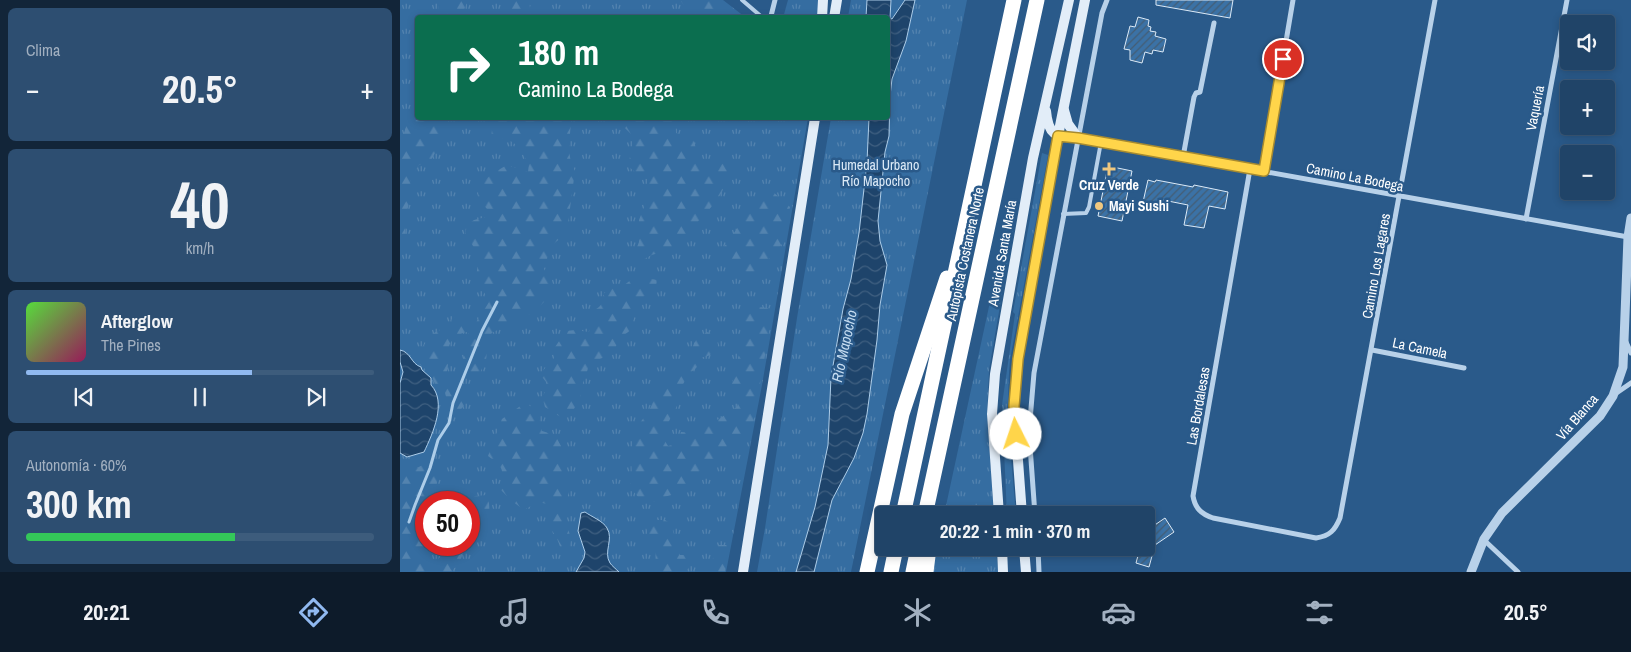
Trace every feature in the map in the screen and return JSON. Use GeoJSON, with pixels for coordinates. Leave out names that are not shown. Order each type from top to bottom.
{"type":"FeatureCollection","features":[{"type":"Feature","properties":{"kind":"highway","name":"Autopista Costanera Norte"},"geometry":{"type":"LineString","coordinates":[[905,506],[1014,0]]}},
{"type":"Feature","properties":{"kind":"highway","name":"Autopista Costanera Norte"},"geometry":{"type":"LineString","coordinates":[[926,506],[1037,0]]}},
{"type":"Feature","properties":{"kind":"highway"},"geometry":{"type":"LineString","coordinates":[[867,572],[902,414],[935,310],[963,240]]}},
{"type":"Feature","properties":{"kind":"highway"},"geometry":{"type":"LineString","coordinates":[[934,506],[947,409]]}},
{"type":"Feature","properties":{"kind":"highway"},"geometry":{"type":"LineString","coordinates":[[891,572],[894,556]]}},
{"type":"Feature","properties":{"kind":"highway"},"geometry":{"type":"LineString","coordinates":[[913,572],[916,556]]}},
{"type":"Feature","properties":{"kind":"highway"},"geometry":{"type":"LineString","coordinates":[[926,572],[928,556]]}},
{"type":"Feature","properties":{"kind":"main road"},"geometry":{"type":"LineString","coordinates":[[822,0],[822,15]]}},
{"type":"Feature","properties":{"kind":"main road"},"geometry":{"type":"LineString","coordinates":[[834,15],[837,0]]}},
{"type":"Feature","properties":{"kind":"main road","name":"Avenida Santa María"},"geometry":{"type":"LineString","coordinates":[[998,506],[992,414],[995,374],[1033,158],[1069,0]]}},
{"type":"Feature","properties":{"kind":"main road"},"geometry":{"type":"LineString","coordinates":[[1021,506],[1014,406],[1015,381],[1025,314],[1085,0]]}},
{"type":"Feature","properties":{"kind":"main road"},"geometry":{"type":"LineString","coordinates":[[1046,100],[1049,127],[1052,132],[1058,136],[1078,138]]}},
{"type":"Feature","properties":{"kind":"main road"},"geometry":{"type":"LineString","coordinates":[[1063,108],[1068,124],[1078,138]]}},
{"type":"Feature","properties":{"kind":"main road"},"geometry":{"type":"LineString","coordinates":[[743,572],[815,120]]}},
{"type":"Feature","properties":{"kind":"main road"},"geometry":{"type":"LineString","coordinates":[[1003,556],[1004,572]]}},
{"type":"Feature","properties":{"kind":"main road"},"geometry":{"type":"LineString","coordinates":[[1025,556],[1026,572]]}},
{"type":"Feature","properties":{"kind":"street"},"geometry":{"type":"LineString","coordinates":[[770,15],[775,0]]}},
{"type":"Feature","properties":{"kind":"street"},"geometry":{"type":"LineString","coordinates":[[1035,506],[1029,432],[1030,402],[1034,373],[1063,214],[1106,0]]}},
{"type":"Feature","properties":{"kind":"street"},"geometry":{"type":"LineString","coordinates":[[1264,171],[1293,0]]}},
{"type":"Feature","properties":{"kind":"street","name":"Camino Los Lagares"},"geometry":{"type":"LineString","coordinates":[[1332,533],[1340,518],[1435,0]]}},
{"type":"Feature","properties":{"kind":"street","name":"Vaquería"},"geometry":{"type":"LineString","coordinates":[[1526,219],[1567,0]]}},
{"type":"Feature","properties":{"kind":"street"},"geometry":{"type":"LineString","coordinates":[[1183,157],[1194,97],[1196,93],[1200,92],[1214,23]]}},
{"type":"Feature","properties":{"kind":"street","name":"Camino La Bodega"},"geometry":{"type":"LineString","coordinates":[[1078,138],[1628,237]]}},
{"type":"Feature","properties":{"kind":"street","name":"Las Bordalesas"},"geometry":{"type":"LineString","coordinates":[[1250,169],[1193,496],[1195,504],[1205,515],[1213,518],[1316,538],[1332,533]]}},
{"type":"Feature","properties":{"kind":"street","name":"Vía Blanca"},"geometry":{"type":"LineString","coordinates":[[1471,572],[1484,539],[1502,513],[1600,416],[1612,396],[1623,366],[1628,284],[1628,237],[1631,218]]}},
{"type":"Feature","properties":{"kind":"street"},"geometry":{"type":"LineString","coordinates":[[1624,334],[1631,353]]}},
{"type":"Feature","properties":{"kind":"street","name":"La Camela"},"geometry":{"type":"LineString","coordinates":[[1372,350],[1464,368]]}},
{"type":"Feature","properties":{"kind":"street"},"geometry":{"type":"LineString","coordinates":[[1612,396],[1631,383]]}},
{"type":"Feature","properties":{"kind":"street"},"geometry":{"type":"LineString","coordinates":[[1484,539],[1518,572]]}},
{"type":"Feature","properties":{"kind":"street"},"geometry":{"type":"LineString","coordinates":[[1038,556],[1039,572]]}},
{"type":"Feature","properties":{"kind":"lane"},"geometry":{"type":"LineString","coordinates":[[742,0],[760,15]]}},
{"type":"Feature","properties":{"kind":"lane"},"geometry":{"type":"LineString","coordinates":[[1063,214],[1086,212],[1089,207],[1101,142]]}},
{"type":"Feature","properties":{"kind":"green space"},"geometry":{"type":"Polygon","coordinates":[[[400,0],[723,0],[742,15],[415,15],[415,120],[808,120],[762,385],[726,572],[400,572],[400,0]]]}},
{"type":"Feature","properties":{"kind":"green space"},"geometry":{"type":"Polygon","coordinates":[[[440,0],[468,0],[462,15],[436,15],[440,0]]]}},
{"type":"Feature","properties":{"kind":"green space"},"geometry":{"type":"Polygon","coordinates":[[[505,0],[529,0],[530,8],[538,15],[508,15],[503,12],[505,0]]]}},
{"type":"Feature","properties":{"kind":"green space"},"geometry":{"type":"Polygon","coordinates":[[[680,0],[711,0],[730,15],[698,15],[686,7],[680,0]]]}},
{"type":"Feature","properties":{"kind":"green space"},"geometry":{"type":"Polygon","coordinates":[[[788,0],[820,0],[819,15],[784,15],[788,0]]]}},
{"type":"Feature","properties":{"kind":"green space","name":"Humedal Urbano Río Mapocho"},"geometry":{"type":"Polygon","coordinates":[[[851,0],[967,0],[851,572],[757,572],[831,120],[890,120],[890,15],[848,15],[851,0]]]}},
{"type":"Feature","properties":{"kind":"green space"},"geometry":{"type":"Polygon","coordinates":[[[415,97],[415,120],[439,120],[443,139],[431,160],[419,165],[411,177],[409,204],[404,220],[407,243],[400,256],[400,146],[415,97]]]}},
{"type":"Feature","properties":{"kind":"green space"},"geometry":{"type":"Polygon","coordinates":[[[493,120],[570,120],[570,159],[575,171],[568,223],[563,236],[551,246],[544,269],[550,283],[550,291],[547,298],[528,316],[495,331],[489,336],[486,360],[476,381],[463,373],[460,366],[472,337],[467,332],[463,333],[456,336],[449,345],[447,353],[448,381],[467,398],[459,412],[450,409],[444,390],[437,389],[431,374],[418,363],[415,354],[425,344],[428,336],[444,328],[462,312],[466,314],[468,325],[475,324],[489,302],[476,281],[477,256],[476,251],[465,235],[467,225],[474,220],[486,217],[487,209],[478,199],[478,193],[487,178],[507,165],[528,172],[529,163],[514,143],[505,139],[491,140],[493,120]]]}},
{"type":"Feature","properties":{"kind":"green space"},"geometry":{"type":"Polygon","coordinates":[[[620,120],[675,120],[676,133],[694,141],[698,157],[708,163],[719,162],[727,165],[727,175],[722,193],[679,247],[672,253],[651,255],[638,262],[634,255],[639,242],[639,220],[650,192],[647,179],[641,177],[628,166],[633,143],[632,135],[620,120]]]}},
{"type":"Feature","properties":{"kind":"green space"},"geometry":{"type":"Polygon","coordinates":[[[1042,153],[1048,155],[1010,360],[1008,399],[1015,506],[1007,506],[1002,405],[1015,314],[1013,312],[1042,153]]]}},
{"type":"Feature","properties":{"kind":"green space"},"geometry":{"type":"Polygon","coordinates":[[[760,187],[772,191],[790,207],[782,244],[757,273],[739,271],[728,259],[724,247],[746,216],[760,187]]]}},
{"type":"Feature","properties":{"kind":"green space"},"geometry":{"type":"Polygon","coordinates":[[[1013,230],[989,370],[987,417],[993,506],[946,506],[993,288],[1003,231],[1013,230]]]}},
{"type":"Feature","properties":{"kind":"green space"},"geometry":{"type":"Polygon","coordinates":[[[636,276],[657,280],[655,292],[646,295],[638,301],[631,330],[621,337],[612,354],[590,363],[581,388],[581,397],[571,414],[562,418],[545,407],[542,396],[547,390],[546,382],[540,374],[547,366],[552,364],[555,354],[553,350],[566,331],[589,332],[592,312],[606,299],[603,294],[612,288],[623,286],[636,276]]]}},
{"type":"Feature","properties":{"kind":"green space"},"geometry":{"type":"Polygon","coordinates":[[[753,306],[773,309],[753,425],[742,441],[721,459],[701,470],[675,494],[664,497],[656,502],[638,497],[630,487],[632,476],[631,455],[636,428],[649,411],[659,387],[670,382],[672,373],[688,358],[697,338],[707,332],[716,337],[719,349],[708,356],[699,358],[697,367],[688,375],[681,388],[681,398],[668,423],[663,438],[668,446],[677,444],[681,432],[696,431],[703,428],[737,407],[738,395],[732,384],[741,345],[741,321],[744,314],[753,306]]]}},
{"type":"Feature","properties":{"kind":"green space"},"geometry":{"type":"Polygon","coordinates":[[[526,402],[538,414],[542,431],[555,435],[561,446],[565,482],[569,488],[565,518],[571,539],[569,550],[561,549],[556,536],[549,527],[552,515],[547,504],[538,502],[524,510],[512,501],[501,490],[501,468],[488,456],[502,419],[526,402]]]}},
{"type":"Feature","properties":{"kind":"green space"},"geometry":{"type":"Polygon","coordinates":[[[443,459],[435,488],[433,491],[415,491],[415,556],[426,556],[429,560],[437,560],[442,556],[462,556],[459,564],[450,572],[400,572],[400,464],[412,470],[432,461],[443,459]]]}},
{"type":"Feature","properties":{"kind":"green space"},"geometry":{"type":"Polygon","coordinates":[[[488,495],[489,517],[488,524],[480,537],[480,496],[488,495]]]}},
{"type":"Feature","properties":{"kind":"green space"},"geometry":{"type":"Polygon","coordinates":[[[651,520],[665,520],[671,524],[680,555],[694,560],[687,570],[679,569],[678,572],[656,572],[655,539],[649,537],[645,524],[651,520]]]}},
{"type":"Feature","properties":{"kind":"green space"},"geometry":{"type":"Polygon","coordinates":[[[719,545],[730,545],[725,572],[712,572],[713,557],[719,545]]]}},
{"type":"Feature","properties":{"kind":"green space"},"geometry":{"type":"Polygon","coordinates":[[[935,556],[997,556],[998,572],[932,572],[935,556]]]}},
{"type":"Feature","properties":{"kind":"water"},"geometry":{"type":"Polygon","coordinates":[[[867,0],[891,0],[890,18],[890,15],[866,15],[867,0]]]}},
{"type":"Feature","properties":{"kind":"water"},"geometry":{"type":"Polygon","coordinates":[[[905,0],[915,0],[906,41],[892,79],[890,96],[890,18],[892,19],[905,0]]]}},
{"type":"Feature","properties":{"kind":"water","name":"Río Mapocho"},"geometry":{"type":"Polygon","coordinates":[[[869,120],[889,120],[878,221],[880,241],[887,265],[880,305],[867,414],[863,433],[854,458],[832,500],[814,572],[796,572],[815,507],[828,445],[831,377],[859,233],[867,162],[869,120]]]}},
{"type":"Feature","properties":{"kind":"water"},"geometry":{"type":"Polygon","coordinates":[[[400,350],[407,353],[431,378],[431,385],[436,392],[438,400],[437,418],[424,452],[407,457],[400,453],[400,383],[403,372],[400,362],[400,350]]]}},
{"type":"Feature","properties":{"kind":"water"},"geometry":{"type":"Polygon","coordinates":[[[585,512],[600,521],[607,528],[609,532],[608,559],[619,572],[576,572],[584,558],[585,552],[578,531],[581,513],[585,512]]]}},
{"type":"Feature","properties":{"kind":"building"},"geometry":{"type":"Polygon","coordinates":[[[1156,0],[1233,0],[1230,18],[1156,5],[1156,0]]]}},
{"type":"Feature","properties":{"kind":"building"},"geometry":{"type":"Polygon","coordinates":[[[1138,17],[1149,20],[1148,26],[1151,27],[1150,31],[1156,32],[1155,36],[1166,39],[1163,52],[1153,50],[1152,54],[1145,52],[1142,63],[1130,60],[1130,50],[1124,49],[1130,26],[1135,27],[1138,17]]]}},
{"type":"Feature","properties":{"kind":"building"},"geometry":{"type":"Polygon","coordinates":[[[1108,166],[1132,171],[1122,221],[1098,216],[1108,166]]]}},
{"type":"Feature","properties":{"kind":"building"},"geometry":{"type":"Polygon","coordinates":[[[1148,180],[1193,187],[1194,185],[1228,192],[1225,209],[1209,206],[1204,228],[1184,225],[1188,205],[1158,199],[1157,205],[1143,202],[1148,180]]]}},
{"type":"Feature","properties":{"kind":"building"},"geometry":{"type":"Polygon","coordinates":[[[1165,518],[1174,532],[1155,545],[1155,525],[1165,518]]]}},
{"type":"Feature","properties":{"kind":"building"},"geometry":{"type":"Polygon","coordinates":[[[1138,556],[1152,556],[1149,567],[1136,563],[1138,556]]]}},
{"type":"Feature","properties":{"kind":"waterway"},"geometry":{"type":"LineString","coordinates":[[409,522],[430,468],[438,440],[449,423],[453,403],[482,331],[497,302]]}},
{"type":"Feature","properties":{"kind":"place","name":"Cruz Verde"},"geometry":{"type":"Point","coordinates":[1109,169]}},
{"type":"Feature","properties":{"kind":"place","name":"Mayi Sushi"},"geometry":{"type":"Point","coordinates":[1099,206]}},
{"type":"Feature","properties":{"kind":"route"},"geometry":{"type":"LineString","coordinates":[[1016,434],[1014,406],[1018,359],[1058,136],[1264,171],[1283,59]]}}]}
